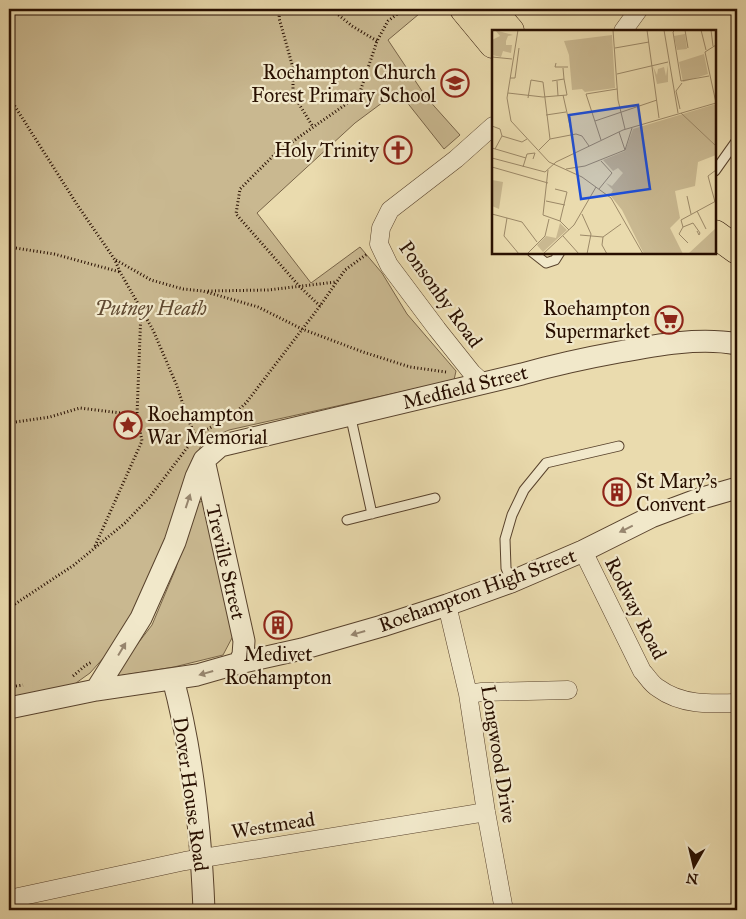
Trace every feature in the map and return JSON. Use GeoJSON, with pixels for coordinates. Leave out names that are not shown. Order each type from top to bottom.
{"type":"FeatureCollection","features":[{"type":"Feature","properties":{"kind":"highway"},"geometry":{"type":"LineString","coordinates":[[464,9],[492,42]]}},
{"type":"Feature","properties":{"kind":"highway"},"geometry":{"type":"LineString","coordinates":[[491,9],[509,30]]}},
{"type":"Feature","properties":{"kind":"highway"},"geometry":{"type":"LineString","coordinates":[[716,235],[737,250]]}},
{"type":"Feature","properties":{"kind":"street"},"geometry":{"type":"LineString","coordinates":[[624,30],[639,9]]}},
{"type":"Feature","properties":{"kind":"street","name":"Ponsonby Road"},"geometry":{"type":"LineString","coordinates":[[477,377],[389,265],[379,244],[381,228],[390,210],[492,128]]}},
{"type":"Feature","properties":{"kind":"street","name":"Medfield Street"},"geometry":{"type":"LineString","coordinates":[[198,455],[220,446],[350,414],[477,377],[654,345],[695,342],[736,343]]}},
{"type":"Feature","properties":{"kind":"street"},"geometry":{"type":"LineString","coordinates":[[96,690],[142,618],[175,542],[196,477],[198,455]]}},
{"type":"Feature","properties":{"kind":"street","name":"Treville Street"},"geometry":{"type":"LineString","coordinates":[[198,455],[244,642],[243,655],[239,663]]}},
{"type":"Feature","properties":{"kind":"street","name":"Roehampton High Street"},"geometry":{"type":"LineString","coordinates":[[239,663],[302,649],[447,605],[511,582],[583,551],[651,518],[699,499],[737,488]]}},
{"type":"Feature","properties":{"kind":"street","name":"Rodway Road"},"geometry":{"type":"LineString","coordinates":[[583,551],[642,670],[656,687],[676,699],[704,704],[737,703]]}},
{"type":"Feature","properties":{"kind":"street","name":"Longwood Drive"},"geometry":{"type":"LineString","coordinates":[[447,605],[468,694],[486,812],[504,910]]}},
{"type":"Feature","properties":{"kind":"street"},"geometry":{"type":"LineString","coordinates":[[9,708],[96,690],[197,675],[239,663]]}},
{"type":"Feature","properties":{"kind":"street","name":"Dover House Road"},"geometry":{"type":"LineString","coordinates":[[173,679],[186,744],[202,859],[204,910]]}},
{"type":"Feature","properties":{"kind":"street"},"geometry":{"type":"LineString","coordinates":[[468,694],[568,690]]}},
{"type":"Feature","properties":{"kind":"street","name":"Westmead"},"geometry":{"type":"LineString","coordinates":[[9,899],[202,859],[486,812]]}},
{"type":"Feature","properties":{"kind":"lane"},"geometry":{"type":"LineString","coordinates":[[716,169],[737,140]]}},
{"type":"Feature","properties":{"kind":"lane"},"geometry":{"type":"LineString","coordinates":[[535,254],[546,263],[555,260],[559,254]]}},
{"type":"Feature","properties":{"kind":"lane"},"geometry":{"type":"LineString","coordinates":[[350,414],[372,514]]}},
{"type":"Feature","properties":{"kind":"lane"},"geometry":{"type":"LineString","coordinates":[[511,582],[506,568],[505,539],[512,515],[524,490],[546,463],[619,446]]}},
{"type":"Feature","properties":{"kind":"lane"},"geometry":{"type":"LineString","coordinates":[[346,520],[435,498]]}},
{"type":"Feature","properties":{"kind":"path"},"geometry":{"type":"LineString","coordinates":[[280,9],[279,18],[293,68],[293,94],[314,127]]}},
{"type":"Feature","properties":{"kind":"path"},"geometry":{"type":"LineString","coordinates":[[326,9],[335,12],[352,26],[377,41]]}},
{"type":"Feature","properties":{"kind":"path"},"geometry":{"type":"LineString","coordinates":[[320,306],[300,287],[236,214],[240,189],[274,154],[359,95],[377,41],[388,21],[404,9]]}},
{"type":"Feature","properties":{"kind":"path"},"geometry":{"type":"LineString","coordinates":[[9,97],[63,183],[116,260],[120,272],[153,330],[177,386],[187,417],[196,436],[204,447],[198,455]]}},
{"type":"Feature","properties":{"kind":"path"},"geometry":{"type":"LineString","coordinates":[[9,608],[74,565],[125,523],[149,498],[196,436],[235,413],[246,403],[345,270],[379,244]]}},
{"type":"Feature","properties":{"kind":"path"},"geometry":{"type":"LineString","coordinates":[[9,247],[54,254],[120,272]]}},
{"type":"Feature","properties":{"kind":"path"},"geometry":{"type":"LineString","coordinates":[[116,260],[151,280],[183,289],[203,291],[249,291],[337,282]]}},
{"type":"Feature","properties":{"kind":"path"},"geometry":{"type":"LineString","coordinates":[[203,291],[258,307],[302,329],[410,367],[477,377]]}},
{"type":"Feature","properties":{"kind":"path"},"geometry":{"type":"LineString","coordinates":[[95,547],[142,441],[137,415],[141,310]]}},
{"type":"Feature","properties":{"kind":"path"},"geometry":{"type":"LineString","coordinates":[[9,423],[50,417],[80,408],[137,415]]}},
{"type":"Feature","properties":{"kind":"path"},"geometry":{"type":"LineString","coordinates":[[196,436],[198,455]]}},
{"type":"Feature","properties":{"kind":"path"},"geometry":{"type":"LineString","coordinates":[[72,677],[86,665],[98,659]]}},
{"type":"Feature","properties":{"kind":"path"},"geometry":{"type":"LineString","coordinates":[[9,687],[27,684]]}},
{"type":"Feature","properties":{"kind":"green space","name":"Putney Heath"},"geometry":{"type":"Polygon","coordinates":[[[9,9],[425,9],[388,40],[426,97],[460,135],[444,149],[398,91],[355,123],[257,213],[311,283],[360,247],[382,273],[407,314],[456,371],[454,380],[229,430],[202,442],[163,553],[130,628],[90,673],[69,688],[9,699],[9,9]]]}},
{"type":"Feature","properties":{"kind":"green space"},"geometry":{"type":"Polygon","coordinates":[[[203,501],[233,636],[223,655],[174,667],[112,677],[152,625],[176,568],[189,518],[197,503],[203,501]]]}},
{"type":"Feature","properties":{"kind":"place","name":"Roehampton Church Forest Primary School"},"geometry":{"type":"Point","coordinates":[455,83]}},
{"type":"Feature","properties":{"kind":"place","name":"Holy Trinity"},"geometry":{"type":"Point","coordinates":[398,150]}},
{"type":"Feature","properties":{"kind":"place","name":"Roehampton Supermarket"},"geometry":{"type":"Point","coordinates":[669,320]}},
{"type":"Feature","properties":{"kind":"place","name":"Roehampton War Memorial"},"geometry":{"type":"Point","coordinates":[128,425]}},
{"type":"Feature","properties":{"kind":"place","name":"St Mary's Convent"},"geometry":{"type":"Point","coordinates":[617,492]}},
{"type":"Feature","properties":{"kind":"place","name":"Medivet Roehampton"},"geometry":{"type":"Point","coordinates":[278,625]}}]}
